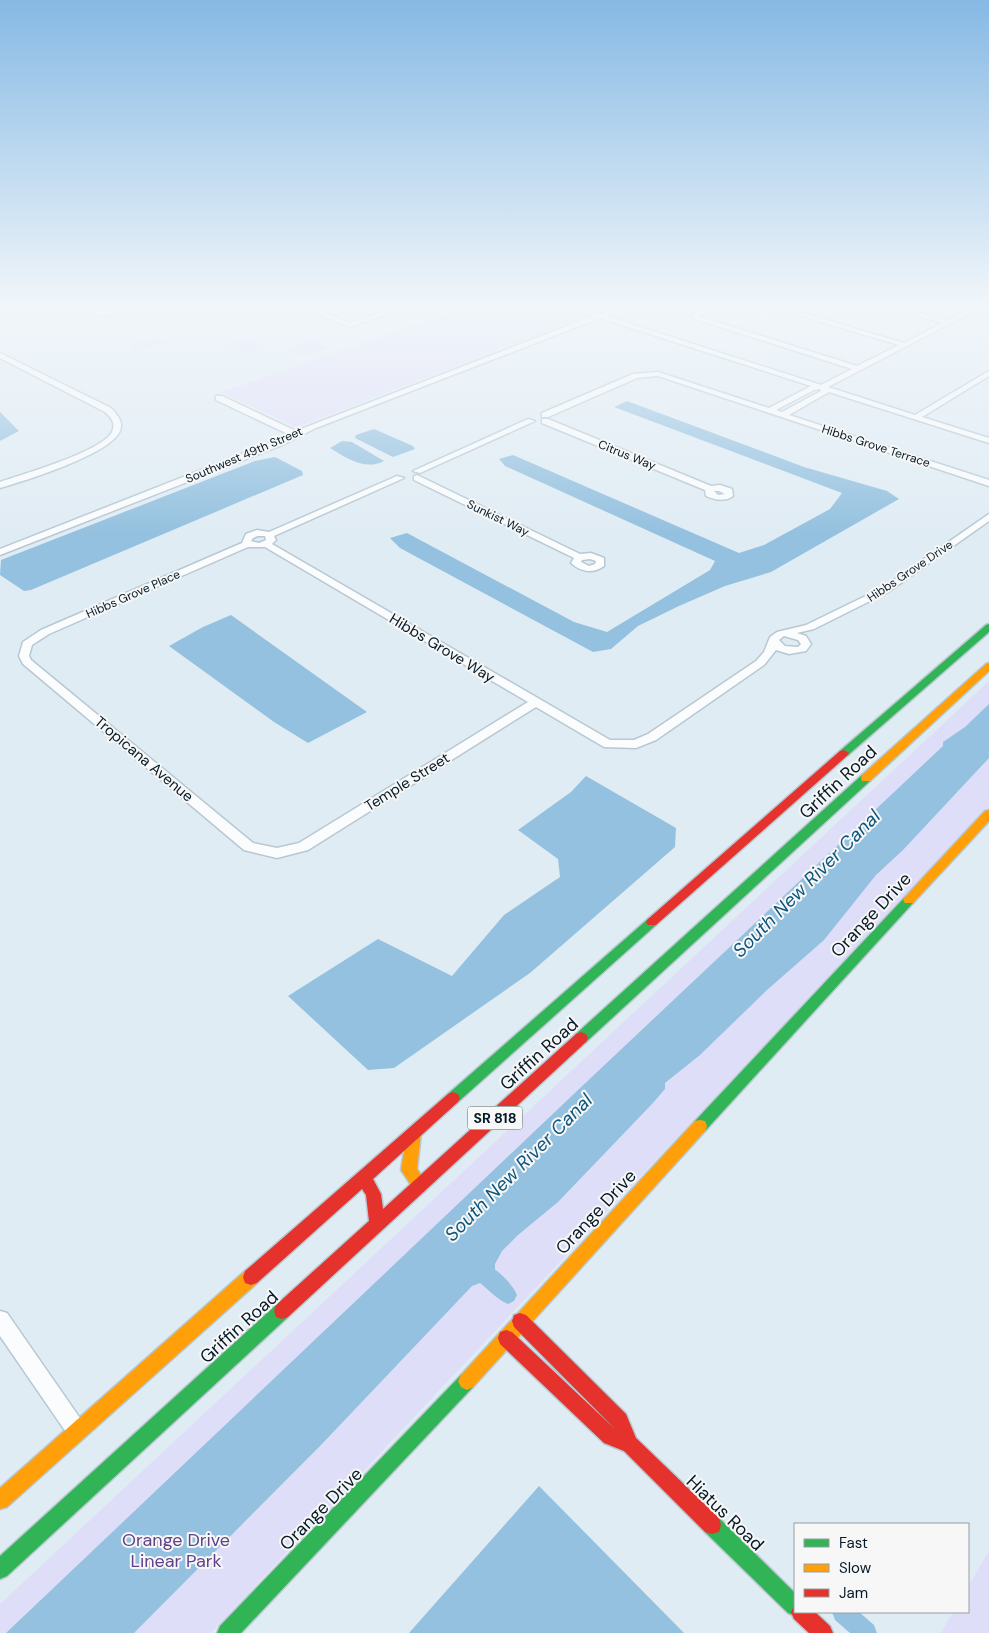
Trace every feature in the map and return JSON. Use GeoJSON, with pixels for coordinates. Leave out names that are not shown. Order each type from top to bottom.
{"type":"FeatureCollection","features":[{"type":"Feature","properties":{"kind":"main road","name":"Griffin Road"},"geometry":{"type":"LineString","coordinates":[[0,1500],[768,819],[989,627]]}},
{"type":"Feature","properties":{"kind":"main road","name":"Griffin Road"},"geometry":{"type":"LineString","coordinates":[[0,1569],[989,666]]}},
{"type":"Feature","properties":{"kind":"main road","name":"Orange Drive"},"geometry":{"type":"LineString","coordinates":[[227,1633],[311,1542],[383,1471],[989,814]]}},
{"type":"Feature","properties":{"kind":"main road"},"geometry":{"type":"LineString","coordinates":[[414,1133],[409,1170],[420,1186]]}},
{"type":"Feature","properties":{"kind":"main road"},"geometry":{"type":"LineString","coordinates":[[364,1178],[375,1197],[377,1225]]}},
{"type":"Feature","properties":{"kind":"main road","name":"Hiatus Road"},"geometry":{"type":"LineString","coordinates":[[520,1321],[620,1420],[630,1444],[794,1605]]}},
{"type":"Feature","properties":{"kind":"main road","name":"Hiatus Road"},"geometry":{"type":"LineString","coordinates":[[506,1338],[610,1437],[630,1444]]}},
{"type":"Feature","properties":{"kind":"main road"},"geometry":{"type":"LineString","coordinates":[[802,1613],[823,1633]]}},
{"type":"Feature","properties":{"kind":"street"},"geometry":{"type":"LineString","coordinates":[[0,485],[76,457],[98,447],[114,435],[118,426],[116,418],[108,410],[51,381]]}},
{"type":"Feature","properties":{"kind":"street","name":"Southwest 49th Street"},"geometry":{"type":"LineString","coordinates":[[0,552],[429,381]]}},
{"type":"Feature","properties":{"kind":"street","name":"Hibbs Grove Terrace"},"geometry":{"type":"LineString","coordinates":[[545,418],[623,381]]}},
{"type":"Feature","properties":{"kind":"street","name":"Hibbs Grove Terrace"},"geometry":{"type":"LineString","coordinates":[[682,381],[989,483]]}},
{"type":"Feature","properties":{"kind":"street"},"geometry":{"type":"LineString","coordinates":[[804,381],[989,441]]}},
{"type":"Feature","properties":{"kind":"street"},"geometry":{"type":"LineString","coordinates":[[769,411],[812,388],[822,387],[834,381]]}},
{"type":"Feature","properties":{"kind":"street"},"geometry":{"type":"LineString","coordinates":[[916,417],[975,381]]}},
{"type":"Feature","properties":{"kind":"street"},"geometry":{"type":"LineString","coordinates":[[782,415],[824,392],[822,387]]}},
{"type":"Feature","properties":{"kind":"street"},"geometry":{"type":"LineString","coordinates":[[219,398],[296,435]]}},
{"type":"Feature","properties":{"kind":"street"},"geometry":{"type":"LineString","coordinates":[[268,540],[404,472],[417,474],[531,421],[545,418]]}},
{"type":"Feature","properties":{"kind":"street","name":"Citrus Way"},"geometry":{"type":"LineString","coordinates":[[545,418],[710,489]]}},
{"type":"Feature","properties":{"kind":"street","name":"Sunkist Way"},"geometry":{"type":"LineString","coordinates":[[417,474],[579,558]]}},
{"type":"Feature","properties":{"kind":"street","name":"Hibbs Grove Drive"},"geometry":{"type":"LineString","coordinates":[[784,633],[806,629],[898,582],[989,517]]}},
{"type":"Feature","properties":{"kind":"street","name":"Hibbs Grove Place"},"geometry":{"type":"LineString","coordinates":[[24,650],[27,644],[45,632],[248,544],[245,540],[253,534],[261,533],[268,540]]}},
{"type":"Feature","properties":{"kind":"street","name":"Hibbs Grove Way"},"geometry":{"type":"LineString","coordinates":[[268,540],[600,741],[619,745],[636,744],[652,737],[760,663]]}},
{"type":"Feature","properties":{"kind":"street","name":"Hibbs Grove Drive"},"geometry":{"type":"LineString","coordinates":[[795,651],[802,650],[811,633],[828,619]]}},
{"type":"Feature","properties":{"kind":"street"},"geometry":{"type":"LineString","coordinates":[[760,663],[769,653],[776,637],[784,633],[799,636],[806,644]]}},
{"type":"Feature","properties":{"kind":"street"},"geometry":{"type":"LineString","coordinates":[[774,641],[783,649],[795,651]]}},
{"type":"Feature","properties":{"kind":"street","name":"Tropicana Avenue"},"geometry":{"type":"LineString","coordinates":[[24,650],[27,662],[249,847],[277,854]]}},
{"type":"Feature","properties":{"kind":"street"},"geometry":{"type":"LineString","coordinates":[[760,663],[795,651]]}},
{"type":"Feature","properties":{"kind":"street","name":"Temple Street"},"geometry":{"type":"LineString","coordinates":[[277,854],[303,847],[535,703]]}},
{"type":"Feature","properties":{"kind":"street"},"geometry":{"type":"LineString","coordinates":[[0,1320],[78,1431]]}},
{"type":"Feature","properties":{"kind":"green space"},"geometry":{"type":"Polygon","coordinates":[[[252,381],[416,381],[296,427],[221,392],[252,381]]]}},
{"type":"Feature","properties":{"kind":"green space","name":"Orange Drive Linear Park"},"geometry":{"type":"Polygon","coordinates":[[[989,681],[989,806],[211,1633],[0,1633],[0,1604],[989,681]]]}},
{"type":"Feature","properties":{"kind":"green space"},"geometry":{"type":"Polygon","coordinates":[[[989,1551],[989,1633],[941,1633],[952,1613],[969,1613],[969,1585],[989,1551]]]}},
{"type":"Feature","properties":{"kind":"water"},"geometry":{"type":"Polygon","coordinates":[[[627,401],[804,467],[887,491],[899,499],[771,572],[725,586],[679,606],[638,626],[611,649],[593,652],[400,548],[390,538],[407,533],[574,622],[607,632],[710,570],[715,561],[505,466],[499,459],[513,455],[739,553],[764,545],[830,509],[842,493],[614,407],[627,401]]]}},
{"type":"Feature","properties":{"kind":"water"},"geometry":{"type":"Polygon","coordinates":[[[0,412],[19,431],[0,441],[0,412]]]}},
{"type":"Feature","properties":{"kind":"water"},"geometry":{"type":"Polygon","coordinates":[[[374,429],[413,446],[415,449],[393,457],[355,438],[356,435],[374,429]]]}},
{"type":"Feature","properties":{"kind":"water"},"geometry":{"type":"Polygon","coordinates":[[[342,441],[352,442],[384,461],[370,465],[363,464],[349,459],[330,448],[342,441]]]}},
{"type":"Feature","properties":{"kind":"water"},"geometry":{"type":"Polygon","coordinates":[[[275,457],[302,471],[303,475],[31,590],[24,591],[0,575],[1,560],[255,461],[275,457]]]}},
{"type":"Feature","properties":{"kind":"water"},"geometry":{"type":"Polygon","coordinates":[[[231,615],[367,712],[308,743],[274,722],[169,646],[203,627],[231,615]]]}},
{"type":"Feature","properties":{"kind":"water","name":"South New River Canal"},"geometry":{"type":"Polygon","coordinates":[[[989,704],[989,758],[903,850],[876,875],[824,940],[767,990],[700,1055],[665,1083],[665,1089],[652,1104],[558,1202],[518,1235],[502,1251],[495,1264],[495,1273],[502,1279],[490,1291],[480,1283],[472,1286],[321,1445],[134,1633],[6,1633],[943,746],[943,742],[965,727],[989,704]]]}},
{"type":"Feature","properties":{"kind":"water"},"geometry":{"type":"Polygon","coordinates":[[[586,776],[676,828],[675,847],[530,973],[394,1068],[368,1070],[288,996],[378,939],[452,976],[504,915],[560,877],[558,859],[518,830],[571,792],[586,776]]]}},
{"type":"Feature","properties":{"kind":"water"},"geometry":{"type":"Polygon","coordinates":[[[539,1486],[684,1633],[409,1633],[539,1486]]]}},
{"type":"Feature","properties":{"kind":"waterway"},"geometry":{"type":"LineString","coordinates":[[484,1272],[508,1295]]}},
{"type":"Feature","properties":{"kind":"waterway"},"geometry":{"type":"LineString","coordinates":[[844,1613],[866,1633]]}},
{"type":"Feature","properties":{"kind":"traffic: fast"},"geometry":{"type":"LineString","coordinates":[[844,753],[989,627]]}},
{"type":"Feature","properties":{"kind":"traffic: fast"},"geometry":{"type":"LineString","coordinates":[[581,1038],[866,778]]}},
{"type":"Feature","properties":{"kind":"traffic: fast"},"geometry":{"type":"LineString","coordinates":[[700,1126],[909,900]]}},
{"type":"Feature","properties":{"kind":"traffic: fast"},"geometry":{"type":"LineString","coordinates":[[453,1098],[652,922]]}},
{"type":"Feature","properties":{"kind":"traffic: fast"},"geometry":{"type":"LineString","coordinates":[[0,1569],[282,1311]]}},
{"type":"Feature","properties":{"kind":"traffic: fast"},"geometry":{"type":"LineString","coordinates":[[227,1633],[467,1381]]}},
{"type":"Feature","properties":{"kind":"traffic: fast"},"geometry":{"type":"LineString","coordinates":[[712,1525],[794,1605]]}},
{"type":"Feature","properties":{"kind":"traffic: slow"},"geometry":{"type":"LineString","coordinates":[[866,778],[989,666]]}},
{"type":"Feature","properties":{"kind":"traffic: slow"},"geometry":{"type":"LineString","coordinates":[[909,900],[989,814]]}},
{"type":"Feature","properties":{"kind":"traffic: slow"},"geometry":{"type":"LineString","coordinates":[[467,1381],[700,1126]]}},
{"type":"Feature","properties":{"kind":"traffic: slow"},"geometry":{"type":"LineString","coordinates":[[414,1133],[409,1170],[420,1186]]}},
{"type":"Feature","properties":{"kind":"traffic: slow"},"geometry":{"type":"LineString","coordinates":[[0,1500],[251,1277]]}},
{"type":"Feature","properties":{"kind":"traffic: jam"},"geometry":{"type":"LineString","coordinates":[[652,922],[844,753]]}},
{"type":"Feature","properties":{"kind":"traffic: jam"},"geometry":{"type":"LineString","coordinates":[[282,1311],[581,1038]]}},
{"type":"Feature","properties":{"kind":"traffic: jam"},"geometry":{"type":"LineString","coordinates":[[251,1277],[453,1098]]}},
{"type":"Feature","properties":{"kind":"traffic: jam"},"geometry":{"type":"LineString","coordinates":[[364,1178],[373,1194],[377,1225]]}},
{"type":"Feature","properties":{"kind":"traffic: jam"},"geometry":{"type":"LineString","coordinates":[[520,1321],[620,1420],[630,1444],[712,1525]]}},
{"type":"Feature","properties":{"kind":"traffic: jam"},"geometry":{"type":"LineString","coordinates":[[506,1338],[610,1437],[630,1444]]}},
{"type":"Feature","properties":{"kind":"traffic: jam"},"geometry":{"type":"LineString","coordinates":[[802,1613],[823,1633]]}}]}
